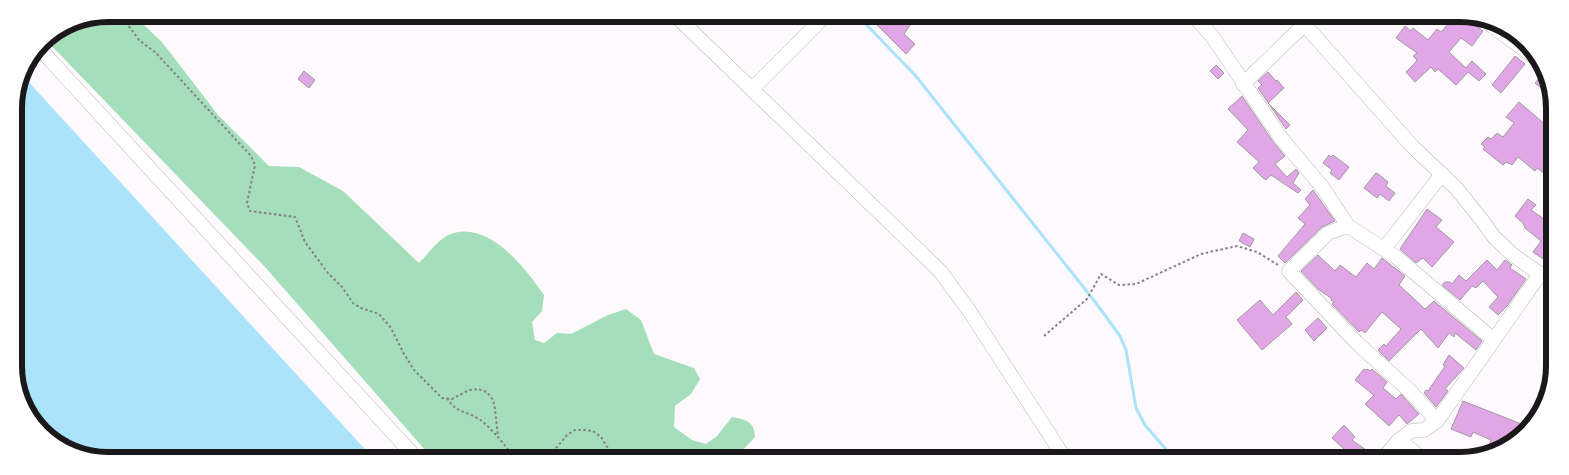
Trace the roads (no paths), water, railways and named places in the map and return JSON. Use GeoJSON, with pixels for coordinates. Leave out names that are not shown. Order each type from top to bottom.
{"type":"FeatureCollection","features":[{"type":"Feature","properties":{"kind":"street"},"geometry":{"type":"LineString","coordinates":[[682,22],[940,271],[968,309],[1061,452]]}},
{"type":"Feature","properties":{"kind":"street"},"geometry":{"type":"LineString","coordinates":[[752,89],[819,22]]}},
{"type":"Feature","properties":{"kind":"street"},"geometry":{"type":"LineString","coordinates":[[1199,22],[1212,36],[1281,138],[1323,188],[1348,226],[1384,249],[1416,273],[1494,340]]}},
{"type":"Feature","properties":{"kind":"street"},"geometry":{"type":"LineString","coordinates":[[1243,84],[1306,22]]}},
{"type":"Feature","properties":{"kind":"street"},"geometry":{"type":"LineString","coordinates":[[1310,22],[1412,146],[1457,189],[1481,218],[1494,238],[1513,255],[1546,277],[1494,340],[1438,421],[1424,430],[1411,431],[1399,440],[1389,452]]}},
{"type":"Feature","properties":{"kind":"street"},"geometry":{"type":"LineString","coordinates":[[1502,33],[1518,45]]}},
{"type":"Feature","properties":{"kind":"street"},"geometry":{"type":"LineString","coordinates":[[43,53],[411,452]]}},
{"type":"Feature","properties":{"kind":"street"},"geometry":{"type":"LineString","coordinates":[[1384,249],[1442,174]]}},
{"type":"Feature","properties":{"kind":"street"},"geometry":{"type":"LineString","coordinates":[[1348,226],[1328,233],[1289,272],[1356,343],[1411,392],[1438,421]]}},
{"type":"Feature","properties":{"kind":"street"},"geometry":{"type":"LineString","coordinates":[[1399,440],[1414,452]]}},
{"type":"Feature","properties":{"kind":"water"},"geometry":{"type":"Polygon","coordinates":[[[27,80],[368,452],[97,452],[86,450],[65,441],[48,427],[31,405],[24,383],[22,366],[23,103],[27,80]]]}},
{"type":"Feature","properties":{"kind":"waterway"},"geometry":{"type":"LineString","coordinates":[[864,22],[915,75],[1096,303],[1120,336],[1126,350],[1136,408],[1145,425],[1168,452]]}}]}
